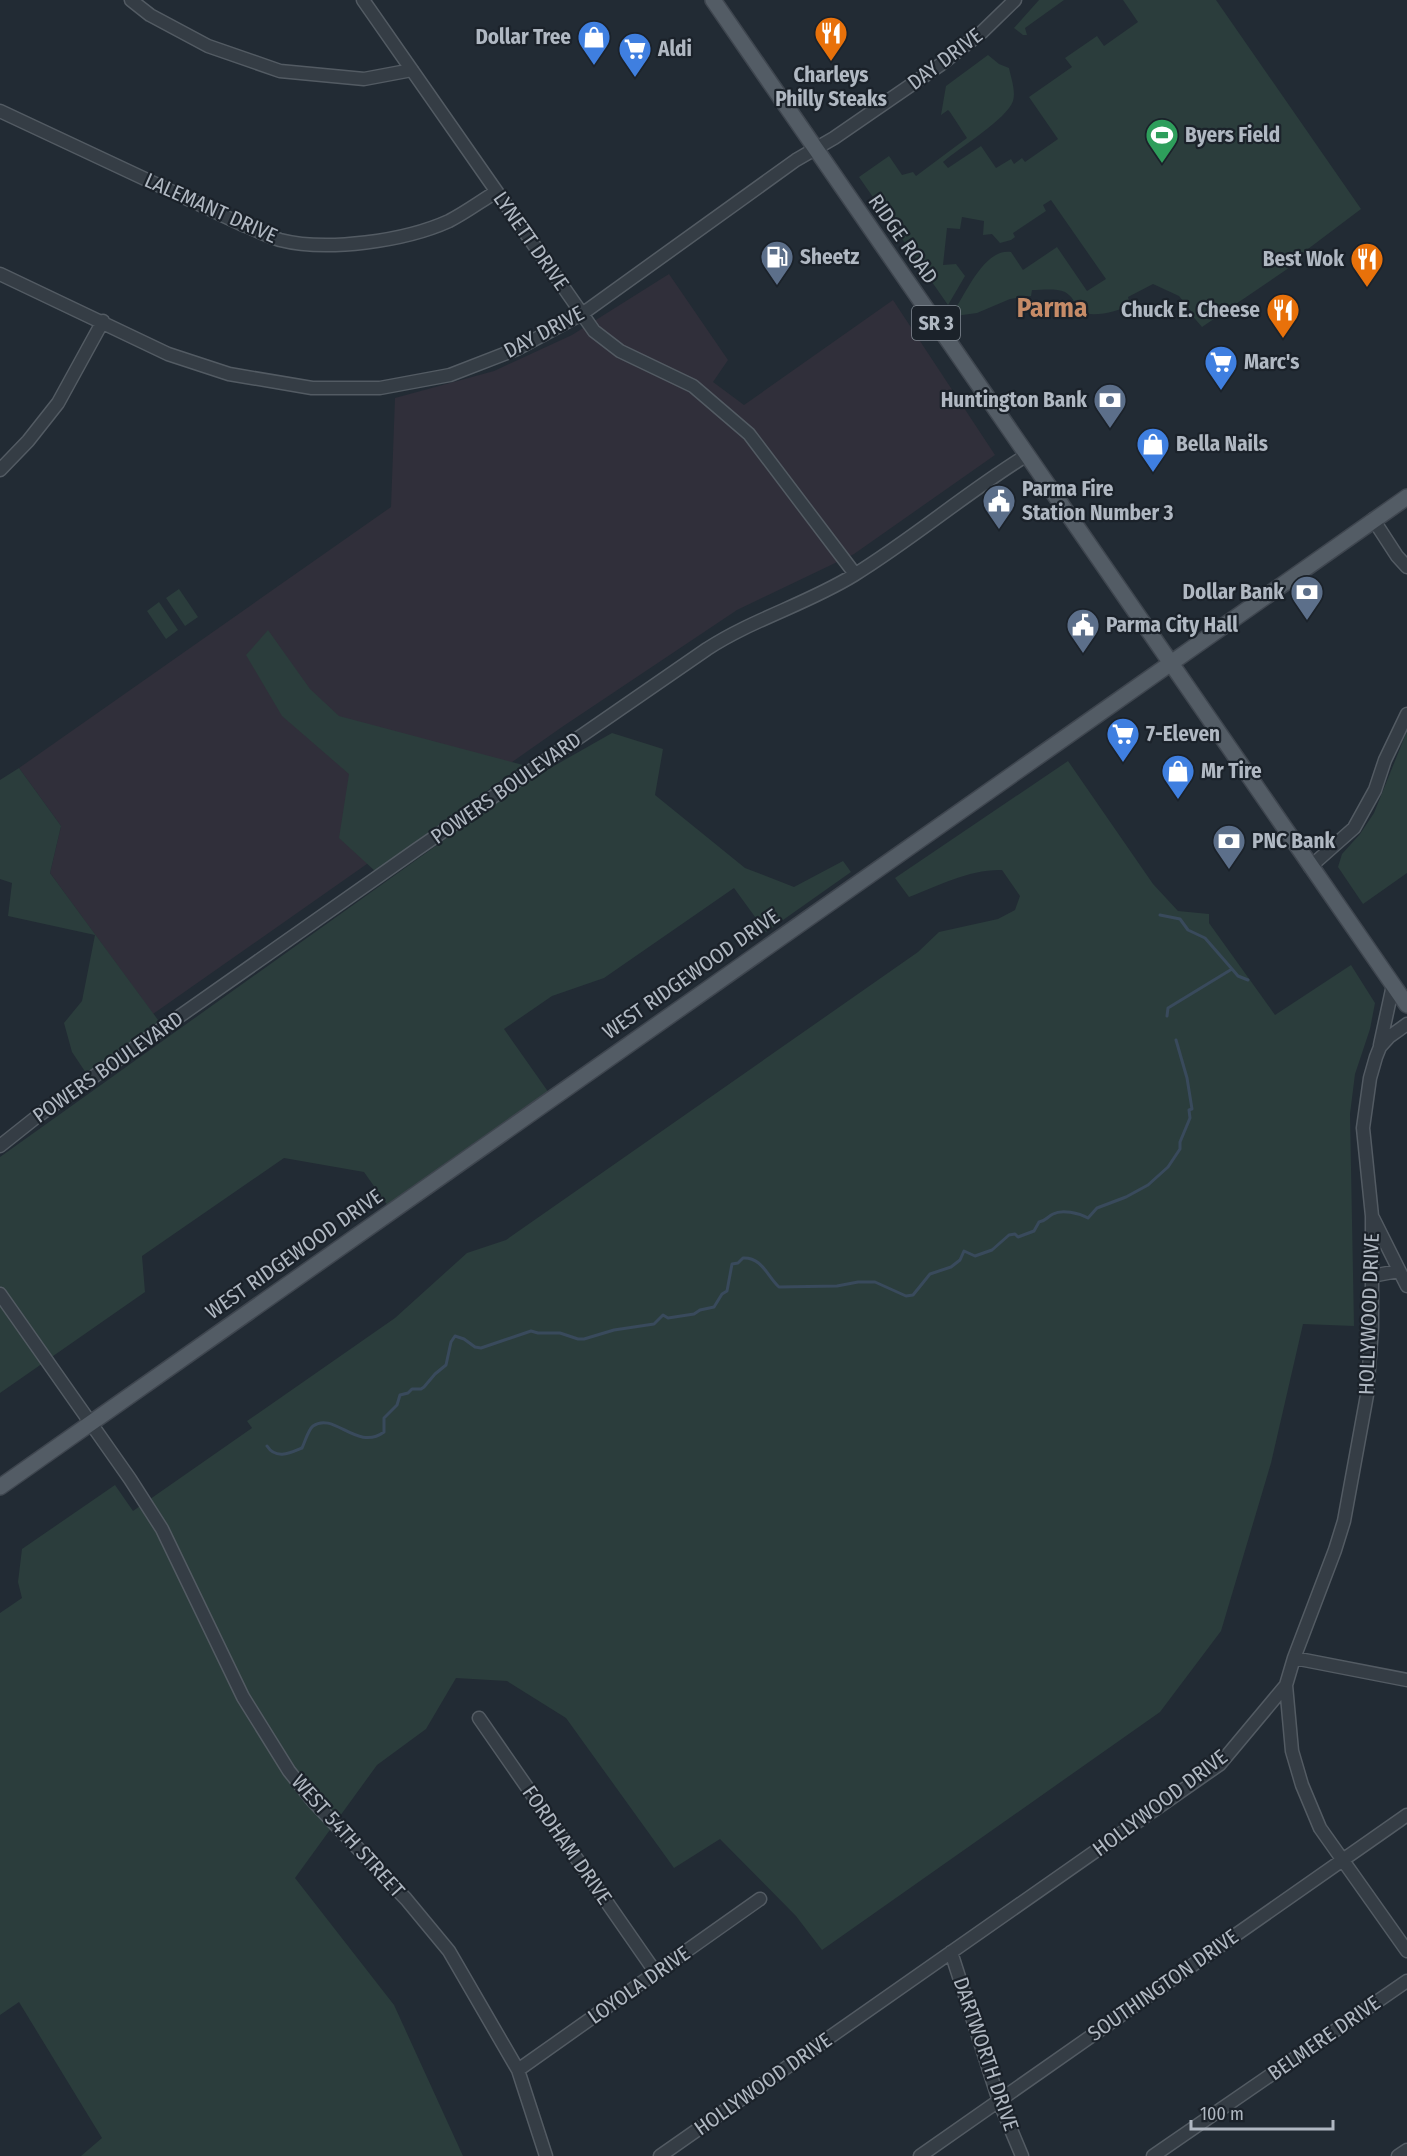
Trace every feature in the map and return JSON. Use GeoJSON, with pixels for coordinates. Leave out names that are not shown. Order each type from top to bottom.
{"type":"FeatureCollection","features":[{"type":"Feature","properties":{"kind":"main road","name":"RIDGE ROAD"},"geometry":{"type":"LineString","coordinates":[[713,0],[1407,1005]]}},
{"type":"Feature","properties":{"kind":"main road","name":"WEST RIDGEWOOD DRIVE"},"geometry":{"type":"LineString","coordinates":[[0,1487],[1407,497]]}},
{"type":"Feature","properties":{"kind":"street"},"geometry":{"type":"LineString","coordinates":[[131,0],[150,15],[208,46],[280,71],[364,79],[412,70]]}},
{"type":"Feature","properties":{"kind":"street","name":"LYNETT DRIVE"},"geometry":{"type":"LineString","coordinates":[[363,0],[594,331],[620,351],[693,386],[747,432],[855,574]]}},
{"type":"Feature","properties":{"kind":"street","name":"DAY DRIVE"},"geometry":{"type":"LineString","coordinates":[[0,274],[103,321],[168,354],[229,374],[312,388],[380,388],[450,375],[517,349],[582,314],[795,159],[834,138],[950,57],[982,32],[1015,0]]}},
{"type":"Feature","properties":{"kind":"street","name":"LALEMANT DRIVE"},"geometry":{"type":"LineString","coordinates":[[0,111],[280,240],[324,245],[358,243],[404,236],[449,221],[496,192]]}},
{"type":"Feature","properties":{"kind":"street"},"geometry":{"type":"LineString","coordinates":[[0,470],[28,441],[58,403],[103,321]]}},
{"type":"Feature","properties":{"kind":"street","name":"POWERS BOULEVARD"},"geometry":{"type":"LineString","coordinates":[[0,1146],[39,1115],[397,863],[707,649],[750,625],[805,602],[855,574],[1027,455]]}},
{"type":"Feature","properties":{"kind":"street"},"geometry":{"type":"LineString","coordinates":[[1374,519],[1397,556],[1407,567]]}},
{"type":"Feature","properties":{"kind":"street"},"geometry":{"type":"LineString","coordinates":[[1310,867],[1354,828],[1375,790],[1385,760],[1407,714]]}},
{"type":"Feature","properties":{"kind":"street","name":"HOLLYWOOD DRIVE"},"geometry":{"type":"LineString","coordinates":[[660,2156],[1220,1764],[1286,1685],[1344,1521],[1367,1395],[1372,1328],[1372,1216],[1362,1128],[1370,1078],[1380,1047],[1393,985]]}},
{"type":"Feature","properties":{"kind":"street"},"geometry":{"type":"LineString","coordinates":[[1380,1047],[1407,1024]]}},
{"type":"Feature","properties":{"kind":"street"},"geometry":{"type":"LineString","coordinates":[[1372,1216],[1407,1286]]}},
{"type":"Feature","properties":{"kind":"street"},"geometry":{"type":"LineString","coordinates":[[1372,1276],[1398,1271]]}},
{"type":"Feature","properties":{"kind":"street","name":"WEST 54TH STREET"},"geometry":{"type":"LineString","coordinates":[[0,1294],[91,1422],[162,1529],[243,1697],[283,1761],[313,1802],[406,1899],[448,1951],[518,2070],[546,2156]]}},
{"type":"Feature","properties":{"kind":"street"},"geometry":{"type":"LineString","coordinates":[[1294,1659],[1407,1680]]}},
{"type":"Feature","properties":{"kind":"street"},"geometry":{"type":"LineString","coordinates":[[1286,1685],[1293,1751],[1302,1785],[1320,1828],[1407,1952]]}},
{"type":"Feature","properties":{"kind":"street","name":"FORDHAM DRIVE"},"geometry":{"type":"LineString","coordinates":[[478,1718],[656,1973]]}},
{"type":"Feature","properties":{"kind":"street","name":"SOUTHINGTON DRIVE"},"geometry":{"type":"LineString","coordinates":[[920,2156],[1407,1815]]}},
{"type":"Feature","properties":{"kind":"street","name":"LOYOLA DRIVE"},"geometry":{"type":"LineString","coordinates":[[518,2070],[760,1899]]}},
{"type":"Feature","properties":{"kind":"street","name":"DARTWORTH DRIVE"},"geometry":{"type":"LineString","coordinates":[[951,1952],[999,2101],[1022,2156]]}},
{"type":"Feature","properties":{"kind":"street","name":"BELMERE DRIVE"},"geometry":{"type":"LineString","coordinates":[[1153,2156],[1407,1981]]}},
{"type":"Feature","properties":{"kind":"street"},"geometry":{"type":"LineString","coordinates":[[1398,2156],[1407,2150]]}},
{"type":"Feature","properties":{"kind":"shaded area"},"geometry":{"type":"Polygon","coordinates":[[[1039,0],[1064,0],[1025,28],[1027,35],[1023,35],[1014,28],[1039,0]]]}},
{"type":"Feature","properties":{"kind":"shaded area"},"geometry":{"type":"Polygon","coordinates":[[[1123,0],[1216,0],[1361,209],[1300,255],[1302,259],[1202,327],[1179,296],[1153,284],[1128,297],[1130,306],[1105,313],[1085,313],[1065,292],[1032,290],[1031,296],[1010,299],[977,313],[955,316],[953,312],[984,264],[1001,253],[1011,252],[1023,270],[1057,247],[1087,291],[1106,279],[1051,200],[1043,205],[1046,211],[1013,233],[1015,237],[1011,240],[1000,243],[992,234],[983,235],[984,221],[962,217],[960,229],[947,228],[943,265],[956,264],[965,276],[948,305],[859,177],[889,156],[902,175],[913,172],[916,176],[967,138],[948,110],[941,115],[946,86],[988,55],[999,64],[1009,68],[1014,89],[1013,101],[992,125],[943,162],[948,168],[981,146],[996,168],[1011,159],[1014,164],[1022,158],[1025,162],[1058,139],[1029,97],[1072,67],[1065,58],[1097,36],[1104,46],[1138,22],[1123,0]]]}},
{"type":"Feature","properties":{"kind":"shaded area"},"geometry":{"type":"Polygon","coordinates":[[[669,274],[728,360],[713,382],[744,405],[893,300],[995,455],[854,554],[737,610],[562,727],[153,1014],[50,873],[61,826],[19,768],[391,507],[395,398],[494,371],[572,335],[669,274]]]}},
{"type":"Feature","properties":{"kind":"shaded area"},"geometry":{"type":"Polygon","coordinates":[[[179,589],[198,617],[185,626],[166,598],[179,589]]]}},
{"type":"Feature","properties":{"kind":"shaded area"},"geometry":{"type":"Polygon","coordinates":[[[159,602],[178,630],[166,639],[147,611],[159,602]]]}},
{"type":"Feature","properties":{"kind":"shaded area"},"geometry":{"type":"Polygon","coordinates":[[[268,630],[310,689],[339,716],[523,765],[375,871],[339,838],[349,774],[282,716],[246,655],[268,630]]]}},
{"type":"Feature","properties":{"kind":"shaded area"},"geometry":{"type":"Polygon","coordinates":[[[1407,731],[1407,873],[1363,904],[1338,867],[1342,854],[1360,834],[1374,813],[1407,731]]]}},
{"type":"Feature","properties":{"kind":"shaded area"},"geometry":{"type":"Polygon","coordinates":[[[612,733],[663,749],[655,795],[745,868],[794,887],[843,861],[851,872],[766,932],[734,888],[604,978],[552,996],[504,1029],[549,1093],[388,1206],[364,1172],[284,1158],[142,1256],[145,1292],[0,1393],[0,1157],[524,783],[612,733]]]}},
{"type":"Feature","properties":{"kind":"shaded area"},"geometry":{"type":"Polygon","coordinates":[[[1068,761],[1153,884],[1178,911],[1209,914],[1209,923],[1275,1015],[1351,965],[1375,1003],[1370,1029],[1355,1074],[1350,1114],[1354,1326],[1303,1324],[1271,1463],[1221,1631],[1160,1712],[822,1950],[796,1916],[720,1839],[674,1868],[566,1718],[507,1681],[456,1678],[426,1729],[377,1765],[295,1878],[394,2005],[463,2156],[81,2156],[102,2138],[19,2002],[0,2015],[0,1613],[22,1598],[18,1582],[22,1549],[115,1485],[133,1511],[252,1428],[247,1421],[395,1318],[467,1253],[506,1240],[918,952],[939,932],[998,919],[1015,910],[1020,896],[1002,870],[966,875],[909,897],[895,878],[1068,761]]]}},
{"type":"Feature","properties":{"kind":"shaded area"},"geometry":{"type":"Polygon","coordinates":[[[19,768],[61,826],[50,873],[161,1024],[88,1076],[72,1052],[64,1023],[82,1001],[95,935],[8,916],[12,883],[0,879],[0,780],[19,768]]]}},
{"type":"Feature","properties":{"kind":"waterway"},"geometry":{"type":"LineString","coordinates":[[1160,915],[1180,919],[1188,930],[1205,938],[1232,969]]}},
{"type":"Feature","properties":{"kind":"waterway"},"geometry":{"type":"LineString","coordinates":[[1167,1016],[1168,1008],[1232,969],[1238,976],[1248,980]]}},
{"type":"Feature","properties":{"kind":"waterway"},"geometry":{"type":"LineString","coordinates":[[267,1446],[279,1454],[302,1448],[311,1428],[321,1423],[329,1423],[364,1437],[374,1437],[384,1432],[384,1418],[397,1405],[400,1395],[412,1389],[421,1389],[446,1365],[451,1342],[455,1336],[481,1348],[531,1331],[560,1333],[584,1339],[614,1330],[654,1324],[663,1315],[668,1318],[694,1314],[714,1307],[722,1294],[727,1291],[732,1264],[738,1263],[743,1258],[760,1264],[779,1287],[837,1286],[875,1282],[906,1296],[913,1295],[930,1274],[951,1267],[960,1260],[964,1251],[975,1256],[992,1250],[1009,1235],[1015,1234],[1018,1237],[1034,1231],[1039,1222],[1057,1213],[1070,1212],[1088,1218],[1097,1208],[1126,1197],[1148,1185],[1168,1167],[1180,1149],[1180,1142],[1190,1118],[1189,1110],[1192,1109],[1187,1078],[1176,1040]]}},
{"type":"Feature","properties":{"kind":"place","name":"Charleys Philly Steaks"},"geometry":{"type":"Point","coordinates":[831,62]}},
{"type":"Feature","properties":{"kind":"place","name":"Dollar Tree"},"geometry":{"type":"Point","coordinates":[594,66]}},
{"type":"Feature","properties":{"kind":"place","name":"Aldi"},"geometry":{"type":"Point","coordinates":[635,78]}},
{"type":"Feature","properties":{"kind":"place","name":"Byers Field"},"geometry":{"type":"Point","coordinates":[1162,164]}},
{"type":"Feature","properties":{"kind":"place","name":"Sheetz"},"geometry":{"type":"Point","coordinates":[777,286]}},
{"type":"Feature","properties":{"kind":"place","name":"Best Wok"},"geometry":{"type":"Point","coordinates":[1367,288]}},
{"type":"Feature","properties":{"kind":"place","name":"Chuck E. Cheese"},"geometry":{"type":"Point","coordinates":[1283,339]}},
{"type":"Feature","properties":{"kind":"place","name":"Marc's"},"geometry":{"type":"Point","coordinates":[1221,391]}},
{"type":"Feature","properties":{"kind":"place","name":"Huntington Bank"},"geometry":{"type":"Point","coordinates":[1110,429]}},
{"type":"Feature","properties":{"kind":"place","name":"Bella Nails"},"geometry":{"type":"Point","coordinates":[1153,473]}},
{"type":"Feature","properties":{"kind":"place","name":"Parma Fire Station Number 3"},"geometry":{"type":"Point","coordinates":[999,530]}},
{"type":"Feature","properties":{"kind":"place","name":"Dollar Bank"},"geometry":{"type":"Point","coordinates":[1307,621]}},
{"type":"Feature","properties":{"kind":"place","name":"Parma City Hall"},"geometry":{"type":"Point","coordinates":[1083,654]}},
{"type":"Feature","properties":{"kind":"place","name":"7-Eleven"},"geometry":{"type":"Point","coordinates":[1123,763]}},
{"type":"Feature","properties":{"kind":"place","name":"Mr Tire"},"geometry":{"type":"Point","coordinates":[1178,800]}},
{"type":"Feature","properties":{"kind":"place","name":"PNC Bank"},"geometry":{"type":"Point","coordinates":[1229,870]}},
{"type":"Feature","properties":{"kind":"district","name":"Parma"},"geometry":{"type":"Point","coordinates":[1052,308]}}]}
